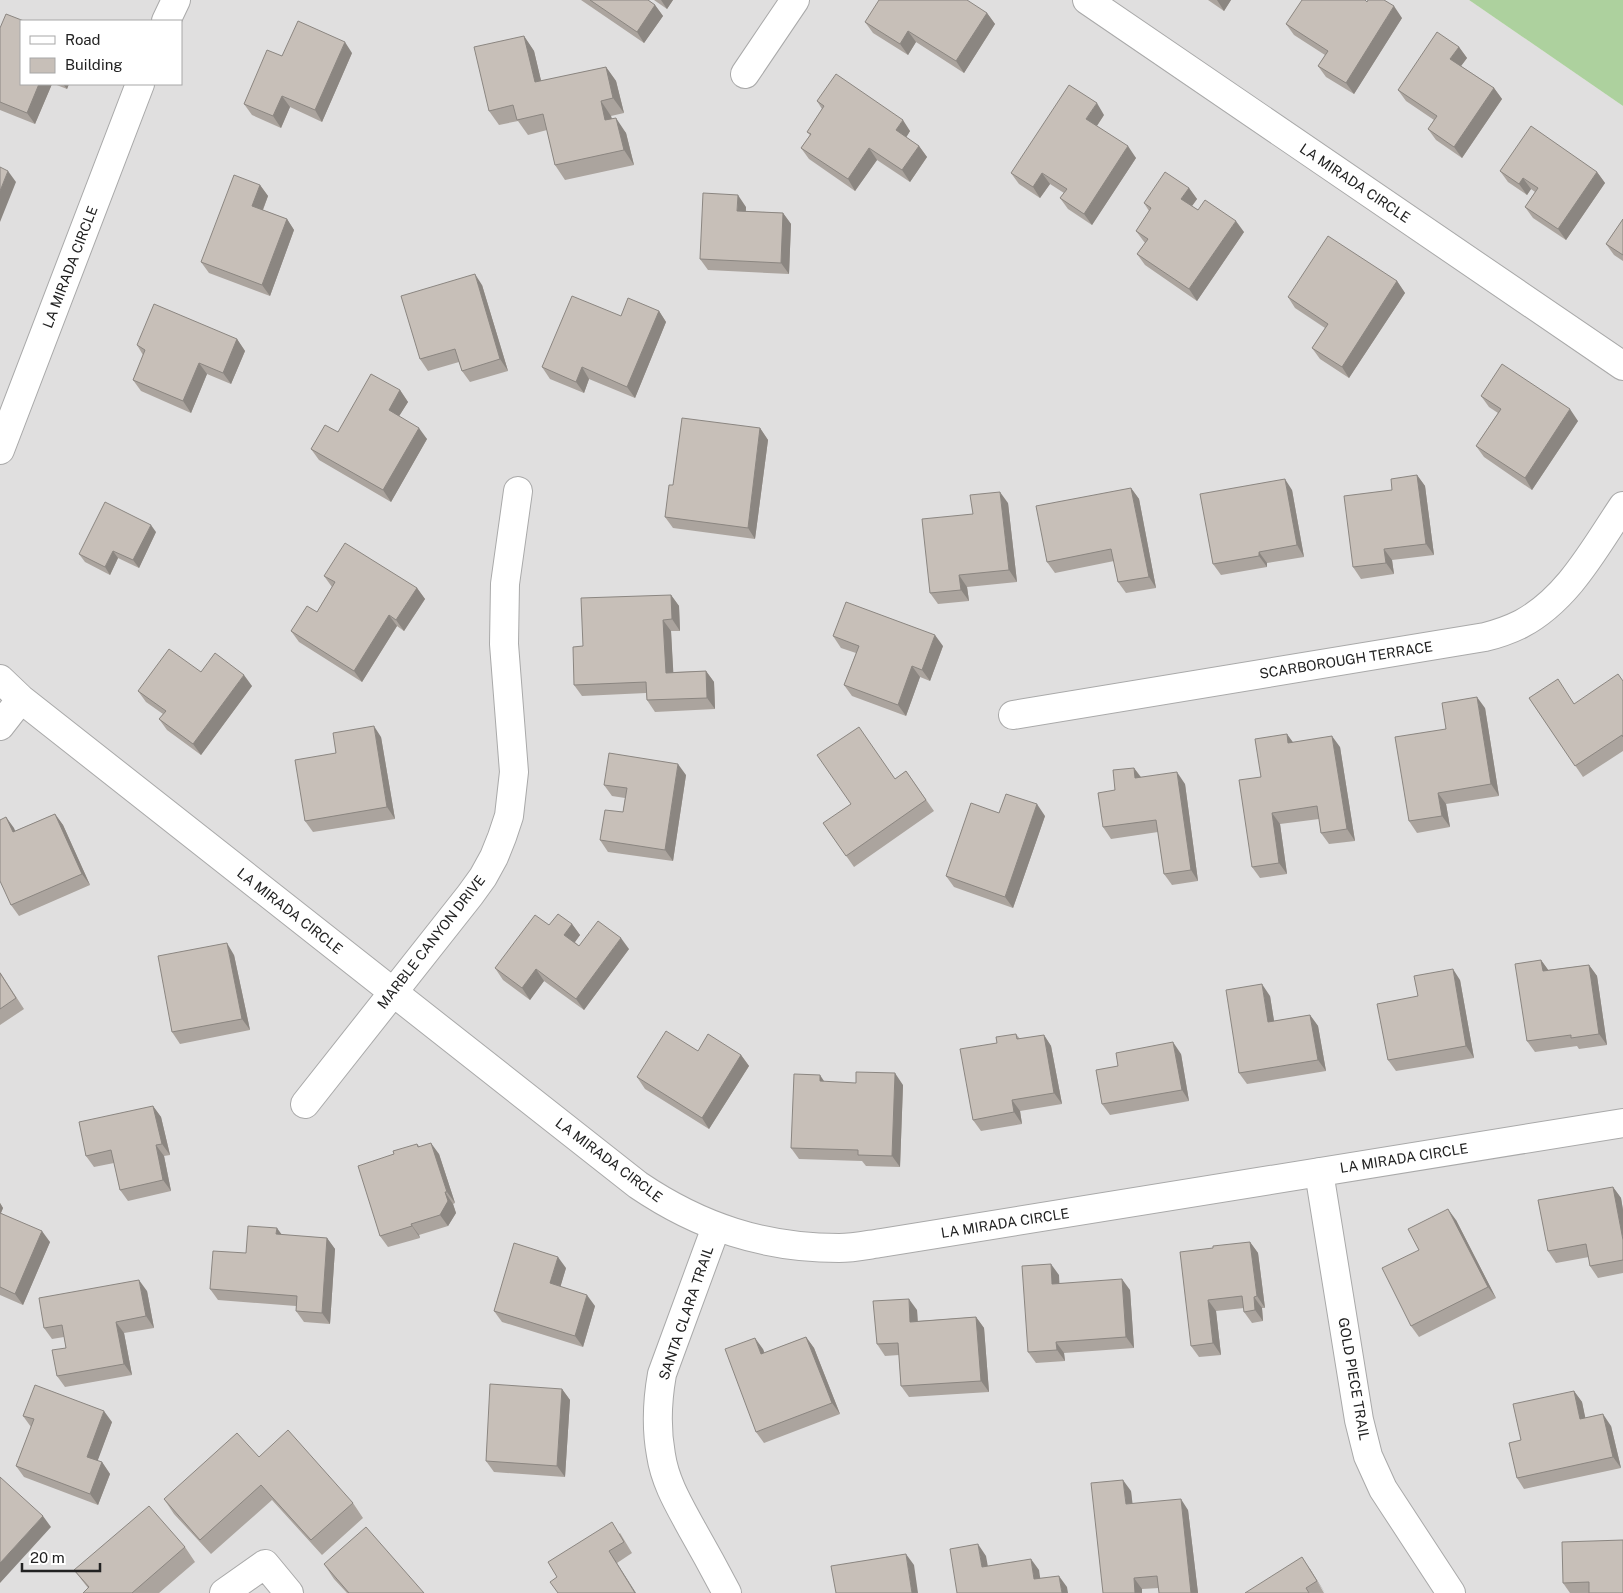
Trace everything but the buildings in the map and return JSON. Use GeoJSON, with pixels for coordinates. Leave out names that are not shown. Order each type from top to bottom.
{"type":"FeatureCollection","features":[{"type":"Feature","properties":{"kind":"street"},"geometry":{"type":"LineString","coordinates":[[166,20],[176,0]]}},
{"type":"Feature","properties":{"kind":"street"},"geometry":{"type":"LineString","coordinates":[[745,74],[795,0]]}},
{"type":"Feature","properties":{"kind":"street","name":"LA MIRADA CIRCLE"},"geometry":{"type":"LineString","coordinates":[[1087,0],[1623,366]]}},
{"type":"Feature","properties":{"kind":"street","name":"LA MIRADA CIRCLE"},"geometry":{"type":"LineString","coordinates":[[0,450],[140,85]]}},
{"type":"Feature","properties":{"kind":"street","name":"MARBLE CANYON DRIVE"},"geometry":{"type":"LineString","coordinates":[[305,1104],[483,877],[499,844],[508,816],[514,772],[504,644],[505,584],[518,491]]}},
{"type":"Feature","properties":{"kind":"street","name":"SCARBOROUGH TERRACE"},"geometry":{"type":"LineString","coordinates":[[1013,714],[1485,637],[1503,632],[1521,624],[1552,602],[1565,588],[1623,506]]}},
{"type":"Feature","properties":{"kind":"street","name":"LA MIRADA CIRCLE"},"geometry":{"type":"LineString","coordinates":[[0,679],[21,699],[638,1185],[656,1198],[695,1219],[753,1238],[797,1246],[841,1248],[881,1244],[1623,1123]]}},
{"type":"Feature","properties":{"kind":"street"},"geometry":{"type":"LineString","coordinates":[[0,726],[21,699]]}},
{"type":"Feature","properties":{"kind":"street","name":"GOLD PIECE TRAIL"},"geometry":{"type":"LineString","coordinates":[[1319,1172],[1359,1420],[1368,1456],[1383,1489],[1451,1593]]}},
{"type":"Feature","properties":{"kind":"street","name":"SANTA CLARA TRAIL"},"geometry":{"type":"LineString","coordinates":[[716,1227],[662,1374],[657,1416],[661,1457],[674,1496],[728,1593]]}},
{"type":"Feature","properties":{"kind":"street"},"geometry":{"type":"LineString","coordinates":[[224,1593],[264,1564],[289,1593]]}},
{"type":"Feature","properties":{"kind":"shaded area"},"geometry":{"type":"Polygon","coordinates":[[[0,0],[1469,0],[1623,106],[1623,1593],[0,1593],[0,0]]]}},
{"type":"Feature","properties":{"kind":"green space"},"geometry":{"type":"Polygon","coordinates":[[[1469,0],[1623,0],[1623,106],[1469,0]]]}}]}
